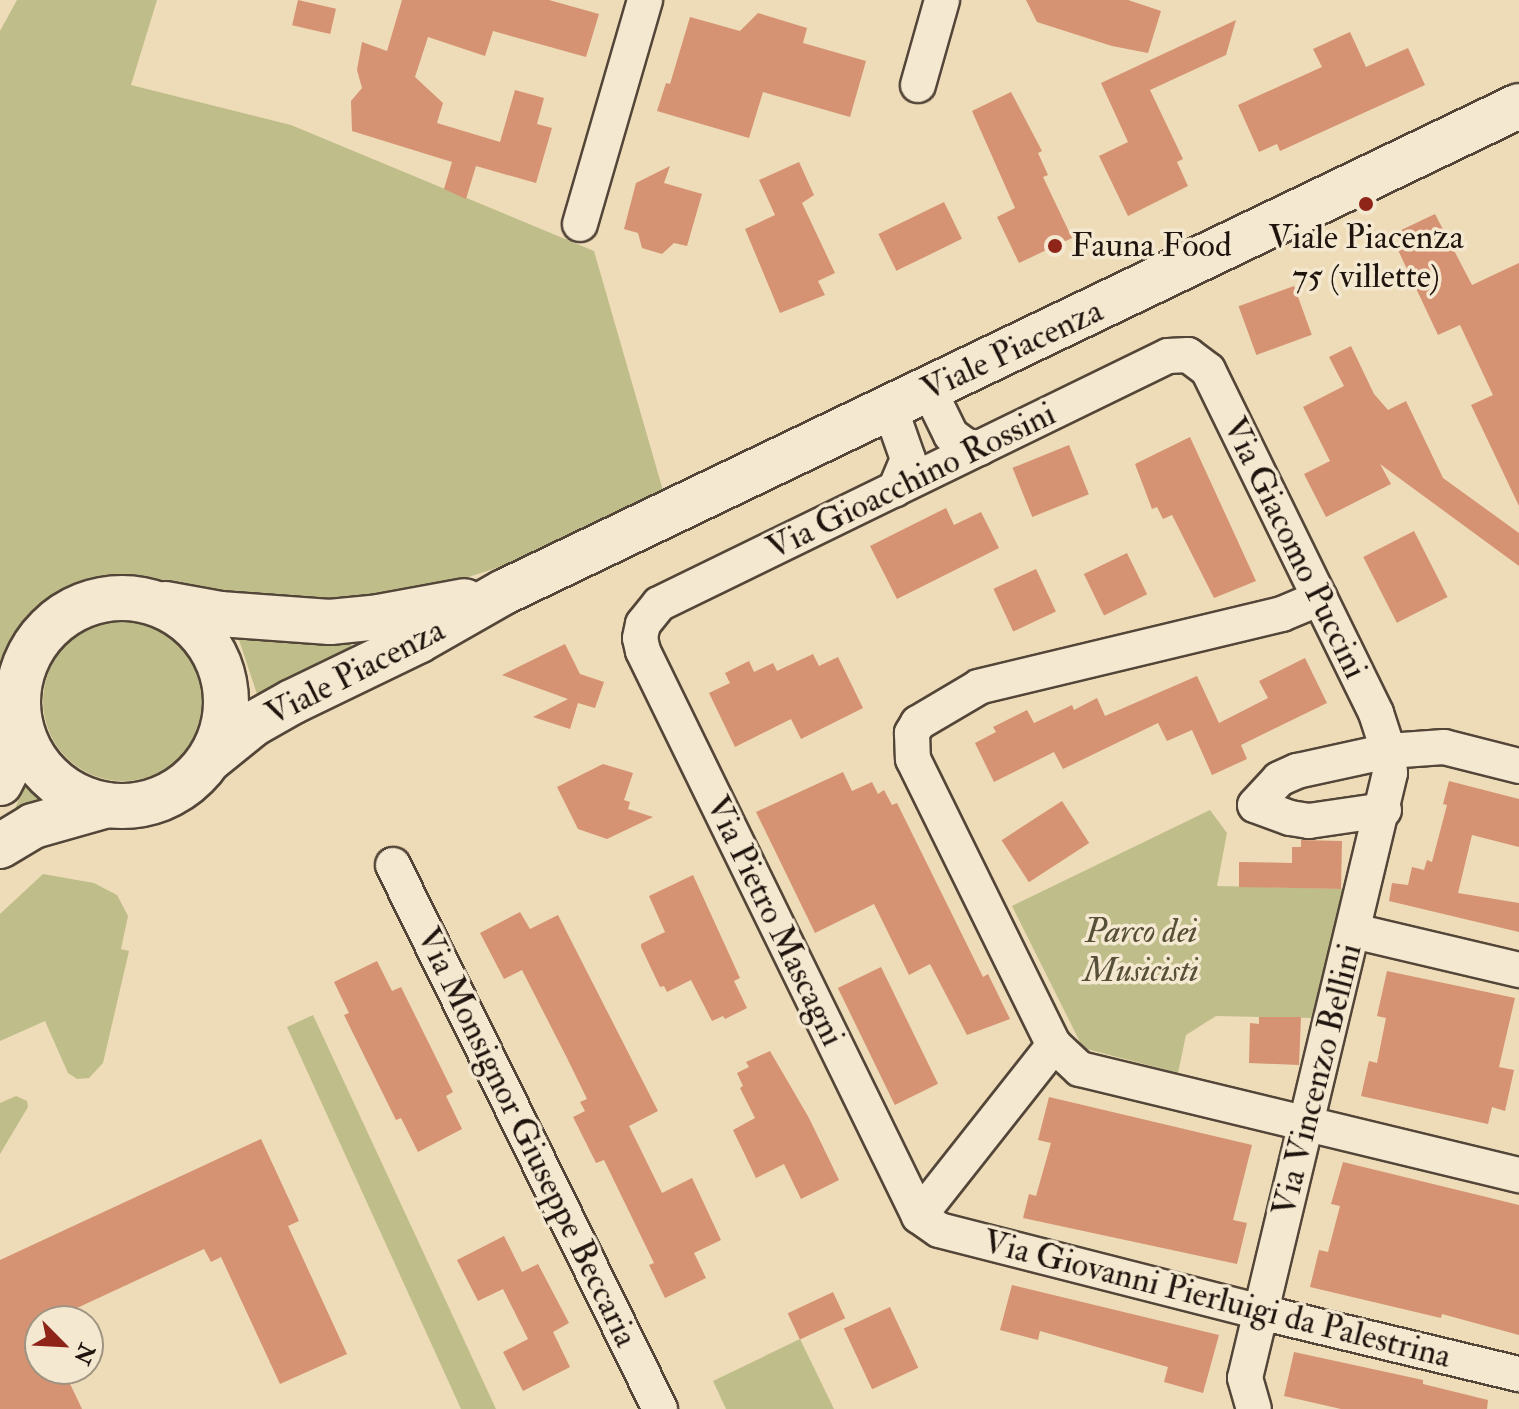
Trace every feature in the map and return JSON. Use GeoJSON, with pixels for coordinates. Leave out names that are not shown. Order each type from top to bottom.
{"type":"FeatureCollection","features":[{"type":"Feature","properties":{"kind":"street"},"geometry":{"type":"LineString","coordinates":[[580,224],[645,0]]}},
{"type":"Feature","properties":{"kind":"street"},"geometry":{"type":"LineString","coordinates":[[918,85],[942,0]]}},
{"type":"Feature","properties":{"kind":"street","name":"Viale Piacenza"},"geometry":{"type":"LineString","coordinates":[[210,759],[253,724],[418,641],[504,592],[1519,106]]}},
{"type":"Feature","properties":{"kind":"street","name":"Via Gioacchino Rossini"},"geometry":{"type":"LineString","coordinates":[[643,624],[659,604],[1168,356],[1188,355]]}},
{"type":"Feature","properties":{"kind":"street","name":"Via Giacomo Puccini"},"geometry":{"type":"LineString","coordinates":[[1188,355],[1208,370],[1376,713],[1388,751]]}},
{"type":"Feature","properties":{"kind":"street"},"geometry":{"type":"LineString","coordinates":[[929,390],[951,435],[966,446],[980,448]]}},
{"type":"Feature","properties":{"kind":"street"},"geometry":{"type":"LineString","coordinates":[[890,408],[907,448],[908,459],[895,489]]}},
{"type":"Feature","properties":{"kind":"street","name":"Viale Piacenza"},"geometry":{"type":"LineString","coordinates":[[147,600],[220,614],[330,622],[430,609],[504,592]]}},
{"type":"Feature","properties":{"kind":"street"},"geometry":{"type":"LineString","coordinates":[[0,783],[10,763],[21,674],[35,645],[56,621],[84,604],[115,597],[147,600],[179,614],[205,637],[221,668],[227,702],[221,737],[210,759],[193,778],[173,793],[141,805],[107,805],[33,826],[0,846]]}},
{"type":"Feature","properties":{"kind":"street"},"geometry":{"type":"LineString","coordinates":[[1320,598],[1282,614],[1001,680],[928,715],[912,733],[913,759],[1054,1045],[1080,1069],[1519,1175]]}},
{"type":"Feature","properties":{"kind":"street","name":"Via Pietro Mascagni"},"geometry":{"type":"LineString","coordinates":[[643,624],[640,638],[643,651],[919,1216]]}},
{"type":"Feature","properties":{"kind":"street"},"geometry":{"type":"LineString","coordinates":[[18,706],[25,741],[44,771],[72,794],[107,805]]}},
{"type":"Feature","properties":{"kind":"street"},"geometry":{"type":"LineString","coordinates":[[1384,810],[1309,821],[1290,818],[1255,805],[1279,779],[1297,771],[1388,751],[1444,747],[1519,766]]}},
{"type":"Feature","properties":{"kind":"street","name":"Via Vincenzo Bellini"},"geometry":{"type":"LineString","coordinates":[[1254,1409],[1245,1378],[1384,810],[1390,773],[1388,751]]}},
{"type":"Feature","properties":{"kind":"street","name":"Via Monsignor Giuseppe Beccaria"},"geometry":{"type":"LineString","coordinates":[[393,865],[660,1409]]}},
{"type":"Feature","properties":{"kind":"street"},"geometry":{"type":"LineString","coordinates":[[1354,931],[1519,970]]}},
{"type":"Feature","properties":{"kind":"street"},"geometry":{"type":"LineString","coordinates":[[919,1216],[1054,1045]]}},
{"type":"Feature","properties":{"kind":"street","name":"Via Giovanni Pierluigi da Palestrina"},"geometry":{"type":"LineString","coordinates":[[919,1216],[939,1230],[1519,1374]]}},
{"type":"Feature","properties":{"kind":"green space"},"geometry":{"type":"Polygon","coordinates":[[[17,0],[157,0],[131,85],[291,125],[594,251],[664,494],[506,565],[434,588],[363,601],[221,597],[138,575],[110,574],[80,582],[51,597],[30,617],[15,641],[6,667],[0,710],[0,31],[17,0]]]}},
{"type":"Feature","properties":{"kind":"green space"},"geometry":{"type":"Polygon","coordinates":[[[123,621],[154,627],[180,644],[197,670],[203,701],[197,732],[180,758],[154,775],[123,781],[92,775],[66,758],[49,732],[43,701],[49,670],[66,644],[92,627],[123,621]]]}},
{"type":"Feature","properties":{"kind":"green space"},"geometry":{"type":"Polygon","coordinates":[[[238,637],[350,642],[352,647],[257,694],[238,637]]]}},
{"type":"Feature","properties":{"kind":"green space"},"geometry":{"type":"Polygon","coordinates":[[[32,781],[54,798],[13,813],[25,786],[32,781]]]}},
{"type":"Feature","properties":{"kind":"green space","name":"Parco dei Musicisti"},"geometry":{"type":"Polygon","coordinates":[[[1210,810],[1227,833],[1217,886],[1346,889],[1315,1018],[1216,1016],[1186,1035],[1178,1073],[1083,1048],[1012,906],[1210,810]]]}},
{"type":"Feature","properties":{"kind":"green space"},"geometry":{"type":"Polygon","coordinates":[[[43,874],[94,883],[117,895],[128,916],[121,949],[129,951],[103,1063],[89,1078],[77,1079],[68,1073],[45,1021],[0,1041],[0,914],[43,874]]]}},
{"type":"Feature","properties":{"kind":"green space"},"geometry":{"type":"Polygon","coordinates":[[[313,1015],[496,1409],[461,1409],[287,1027],[313,1015]]]}},
{"type":"Feature","properties":{"kind":"green space"},"geometry":{"type":"Polygon","coordinates":[[[16,1096],[27,1101],[28,1107],[0,1154],[0,1103],[16,1096]]]}},
{"type":"Feature","properties":{"kind":"green space"},"geometry":{"type":"Polygon","coordinates":[[[800,1339],[834,1409],[726,1409],[713,1381],[800,1339]]]}},
{"type":"Feature","properties":{"kind":"building"},"geometry":{"type":"Polygon","coordinates":[[[298,0],[336,9],[330,34],[292,25],[298,0]]]}},
{"type":"Feature","properties":{"kind":"building"},"geometry":{"type":"Polygon","coordinates":[[[402,0],[549,0],[599,14],[586,57],[493,31],[485,56],[428,37],[415,77],[443,103],[437,123],[500,142],[515,90],[544,98],[537,124],[552,128],[536,183],[476,166],[466,199],[444,189],[452,162],[352,131],[351,101],[362,88],[357,70],[362,42],[387,51],[402,0]]]}},
{"type":"Feature","properties":{"kind":"building"},"geometry":{"type":"Polygon","coordinates":[[[1026,0],[1128,0],[1161,11],[1148,53],[1112,46],[1037,22],[1026,0]]]}},
{"type":"Feature","properties":{"kind":"building"},"geometry":{"type":"Polygon","coordinates":[[[758,13],[807,28],[803,43],[866,61],[850,117],[763,92],[749,138],[657,111],[666,83],[670,84],[690,17],[740,31],[758,13]]]}},
{"type":"Feature","properties":{"kind":"building"},"geometry":{"type":"Polygon","coordinates":[[[1236,20],[1226,55],[1150,90],[1183,159],[1177,162],[1188,186],[1128,216],[1099,156],[1128,142],[1101,83],[1236,20]]]}},
{"type":"Feature","properties":{"kind":"building"},"geometry":{"type":"Polygon","coordinates":[[[1350,32],[1366,67],[1408,48],[1425,85],[1280,151],[1277,144],[1259,152],[1238,105],[1322,67],[1313,49],[1350,32]]]}},
{"type":"Feature","properties":{"kind":"building"},"geometry":{"type":"Polygon","coordinates":[[[1011,92],[1042,151],[1038,153],[1048,175],[1043,177],[1072,238],[1019,263],[997,217],[1015,208],[972,111],[1011,92]]]}},
{"type":"Feature","properties":{"kind":"building"},"geometry":{"type":"Polygon","coordinates":[[[799,162],[814,195],[802,203],[835,273],[818,281],[825,295],[780,313],[745,229],[775,215],[759,180],[799,162]]]}},
{"type":"Feature","properties":{"kind":"building"},"geometry":{"type":"Polygon","coordinates":[[[670,166],[664,183],[702,194],[687,246],[674,243],[662,254],[642,248],[638,233],[624,229],[636,183],[670,166]]]}},
{"type":"Feature","properties":{"kind":"building"},"geometry":{"type":"Polygon","coordinates":[[[944,202],[962,239],[896,271],[878,234],[944,202]]]}},
{"type":"Feature","properties":{"kind":"building"},"geometry":{"type":"Polygon","coordinates":[[[1435,214],[1472,285],[1519,263],[1519,506],[1471,405],[1493,395],[1460,325],[1438,335],[1398,250],[1405,247],[1397,232],[1435,214]]]}},
{"type":"Feature","properties":{"kind":"building"},"geometry":{"type":"Polygon","coordinates":[[[1294,286],[1312,335],[1256,355],[1239,306],[1294,286]]]}},
{"type":"Feature","properties":{"kind":"building"},"geometry":{"type":"Polygon","coordinates":[[[1351,346],[1374,394],[1388,410],[1406,401],[1443,478],[1519,533],[1519,566],[1380,464],[1391,484],[1326,517],[1304,474],[1330,461],[1303,407],[1344,386],[1329,357],[1351,346]]]}},
{"type":"Feature","properties":{"kind":"building"},"geometry":{"type":"Polygon","coordinates":[[[1190,437],[1256,581],[1214,598],[1172,515],[1163,519],[1157,507],[1152,509],[1135,464],[1190,437]]]}},
{"type":"Feature","properties":{"kind":"building"},"geometry":{"type":"Polygon","coordinates":[[[1069,445],[1089,494],[1032,517],[1012,468],[1069,445]]]}},
{"type":"Feature","properties":{"kind":"building"},"geometry":{"type":"Polygon","coordinates":[[[946,508],[954,525],[981,512],[999,548],[897,599],[870,546],[946,508]]]}},
{"type":"Feature","properties":{"kind":"building"},"geometry":{"type":"Polygon","coordinates":[[[1414,531],[1448,597],[1397,623],[1363,557],[1414,531]]]}},
{"type":"Feature","properties":{"kind":"building"},"geometry":{"type":"Polygon","coordinates":[[[1127,553],[1147,594],[1104,615],[1084,574],[1127,553]]]}},
{"type":"Feature","properties":{"kind":"building"},"geometry":{"type":"Polygon","coordinates":[[[1036,569],[1056,612],[1013,631],[993,589],[1036,569]]]}},
{"type":"Feature","properties":{"kind":"building"},"geometry":{"type":"Polygon","coordinates":[[[565,644],[580,674],[604,682],[595,708],[578,703],[570,729],[533,717],[568,699],[502,675],[565,644]]]}},
{"type":"Feature","properties":{"kind":"building"},"geometry":{"type":"Polygon","coordinates":[[[813,654],[819,666],[838,657],[863,708],[801,739],[791,719],[735,747],[709,693],[730,683],[725,673],[749,661],[754,672],[773,663],[777,671],[813,654]]]}},
{"type":"Feature","properties":{"kind":"building"},"geometry":{"type":"Polygon","coordinates":[[[1305,658],[1327,703],[1241,745],[1247,759],[1212,775],[1192,730],[1167,741],[1158,723],[1063,769],[1054,752],[994,782],[975,743],[996,732],[993,727],[1027,710],[1034,723],[1072,705],[1074,710],[1097,698],[1105,716],[1197,676],[1219,723],[1268,698],[1259,681],[1305,658]]]}},
{"type":"Feature","properties":{"kind":"building"},"geometry":{"type":"Polygon","coordinates":[[[603,764],[633,773],[624,800],[630,802],[628,809],[653,817],[607,839],[578,829],[557,787],[603,764]]]}},
{"type":"Feature","properties":{"kind":"building"},"geometry":{"type":"Polygon","coordinates":[[[843,772],[852,791],[872,782],[878,794],[884,790],[892,805],[897,803],[983,977],[988,974],[1010,1019],[967,1035],[930,964],[909,975],[874,904],[815,933],[756,812],[843,772]]]}},
{"type":"Feature","properties":{"kind":"building"},"geometry":{"type":"Polygon","coordinates":[[[1449,781],[1519,799],[1519,847],[1472,835],[1458,893],[1519,903],[1519,932],[1389,901],[1392,883],[1408,885],[1412,867],[1424,870],[1427,860],[1432,862],[1447,805],[1443,804],[1449,781]]]}},
{"type":"Feature","properties":{"kind":"building"},"geometry":{"type":"Polygon","coordinates":[[[1062,801],[1089,843],[1029,882],[1002,840],[1062,801]]]}},
{"type":"Feature","properties":{"kind":"building"},"geometry":{"type":"Polygon","coordinates":[[[1301,840],[1342,841],[1341,889],[1239,887],[1239,862],[1292,863],[1292,847],[1301,847],[1301,840]]]}},
{"type":"Feature","properties":{"kind":"building"},"geometry":{"type":"Polygon","coordinates":[[[693,875],[740,978],[734,981],[747,1008],[725,1019],[723,1016],[712,1021],[691,980],[667,992],[664,986],[660,987],[641,947],[641,944],[665,932],[649,896],[693,875]]]}},
{"type":"Feature","properties":{"kind":"building"},"geometry":{"type":"Polygon","coordinates":[[[520,912],[530,929],[558,915],[658,1111],[629,1126],[662,1193],[692,1178],[721,1240],[694,1253],[706,1278],[665,1298],[649,1265],[654,1263],[604,1160],[596,1163],[573,1117],[585,1111],[580,1102],[587,1099],[567,1058],[522,970],[504,979],[480,933],[520,912]]]}},
{"type":"Feature","properties":{"kind":"building"},"geometry":{"type":"Polygon","coordinates":[[[377,961],[392,991],[401,987],[453,1092],[446,1096],[462,1129],[418,1152],[401,1118],[396,1120],[344,1015],[349,1013],[334,982],[377,961]]]}},
{"type":"Feature","properties":{"kind":"building"},"geometry":{"type":"Polygon","coordinates":[[[881,967],[938,1084],[895,1105],[838,988],[881,967]]]}},
{"type":"Feature","properties":{"kind":"building"},"geometry":{"type":"Polygon","coordinates":[[[1387,971],[1515,998],[1499,1067],[1514,1070],[1505,1111],[1492,1107],[1488,1124],[1361,1096],[1369,1061],[1377,1063],[1386,1018],[1377,1016],[1387,971]]]}},
{"type":"Feature","properties":{"kind":"building"},"geometry":{"type":"Polygon","coordinates":[[[1259,1017],[1301,1017],[1299,1065],[1249,1063],[1250,1023],[1259,1024],[1259,1017]]]}},
{"type":"Feature","properties":{"kind":"building"},"geometry":{"type":"Polygon","coordinates":[[[770,1051],[809,1118],[839,1180],[801,1199],[784,1164],[756,1178],[733,1130],[755,1118],[740,1088],[743,1086],[737,1073],[749,1067],[746,1062],[770,1051]]]}},
{"type":"Feature","properties":{"kind":"building"},"geometry":{"type":"Polygon","coordinates":[[[1049,1097],[1252,1145],[1233,1220],[1247,1223],[1237,1264],[1023,1218],[1029,1194],[1036,1196],[1051,1143],[1038,1140],[1049,1097]]]}},
{"type":"Feature","properties":{"kind":"building"},"geometry":{"type":"Polygon","coordinates":[[[261,1139],[299,1221],[288,1226],[347,1354],[280,1384],[221,1257],[211,1262],[204,1249],[83,1305],[24,1305],[24,1385],[71,1385],[82,1409],[0,1409],[0,1260],[261,1139]]]}},
{"type":"Feature","properties":{"kind":"building"},"geometry":{"type":"Polygon","coordinates":[[[1343,1162],[1519,1205],[1519,1335],[1442,1314],[1441,1318],[1310,1287],[1319,1250],[1328,1252],[1340,1206],[1331,1204],[1343,1162]]]}},
{"type":"Feature","properties":{"kind":"building"},"geometry":{"type":"Polygon","coordinates":[[[504,1236],[522,1272],[538,1264],[569,1323],[553,1332],[570,1367],[523,1391],[503,1352],[528,1339],[503,1289],[478,1301],[457,1260],[504,1236]]]}},
{"type":"Feature","properties":{"kind":"building"},"geometry":{"type":"Polygon","coordinates":[[[1012,1285],[1219,1335],[1203,1393],[1164,1382],[1168,1367],[1040,1331],[1038,1340],[1000,1330],[1012,1285]]]}},
{"type":"Feature","properties":{"kind":"building"},"geometry":{"type":"Polygon","coordinates":[[[833,1292],[845,1318],[800,1339],[788,1313],[833,1292]]]}},
{"type":"Feature","properties":{"kind":"building"},"geometry":{"type":"Polygon","coordinates":[[[890,1307],[918,1368],[872,1389],[844,1329],[890,1307]]]}},
{"type":"Feature","properties":{"kind":"building"},"geometry":{"type":"Polygon","coordinates":[[[1294,1352],[1423,1380],[1423,1384],[1488,1400],[1487,1409],[1341,1409],[1284,1396],[1294,1352]]]}},
{"type":"Feature","properties":{"kind":"place","name":"Viale Piacenza 75 (villette)"},"geometry":{"type":"Point","coordinates":[1366,204]}},
{"type":"Feature","properties":{"kind":"place","name":"Fauna Food"},"geometry":{"type":"Point","coordinates":[1055,246]}}]}
